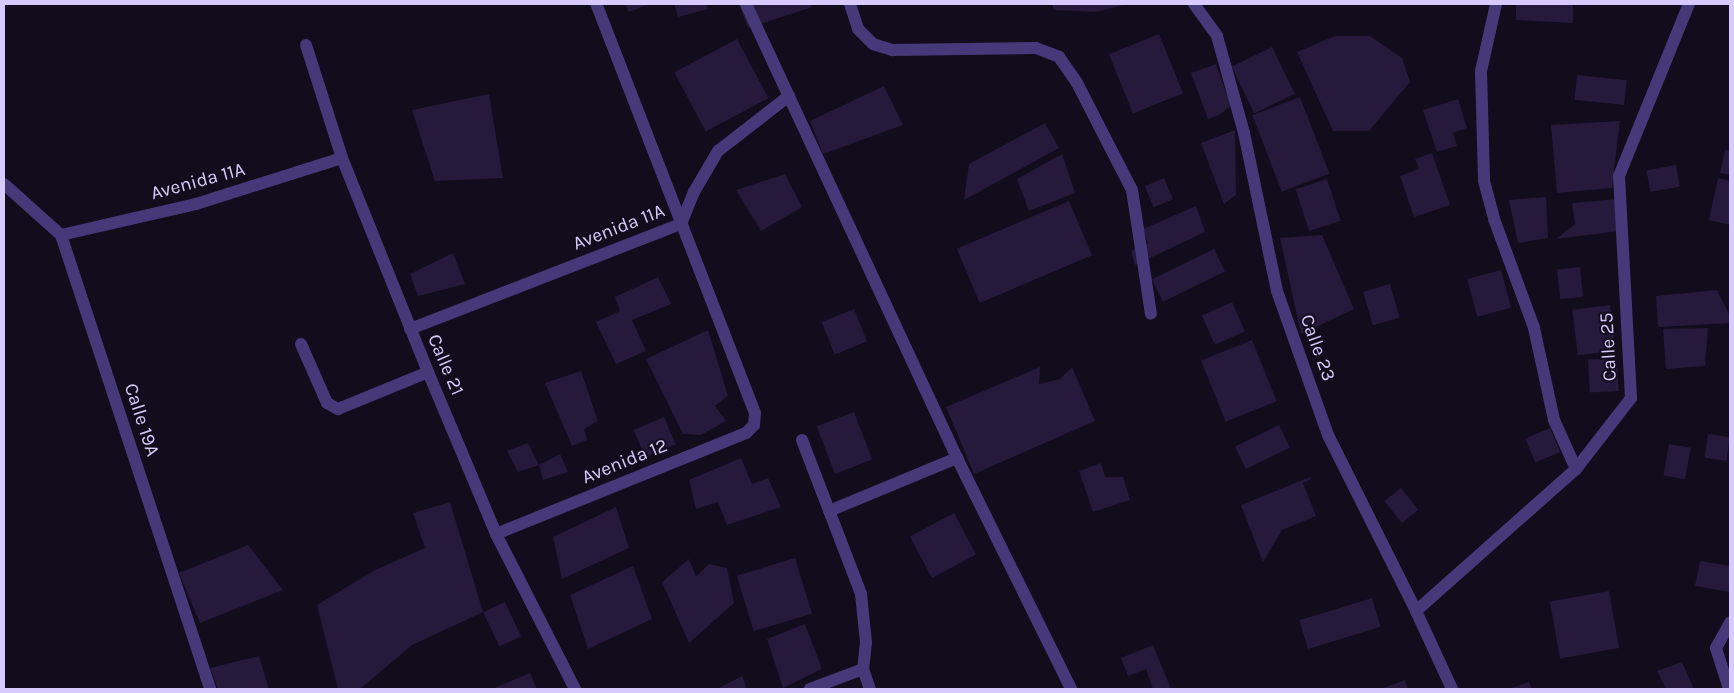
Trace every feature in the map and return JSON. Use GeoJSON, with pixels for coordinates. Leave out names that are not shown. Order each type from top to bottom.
{"type":"FeatureCollection","features":[{"type":"Feature","properties":{"kind":"street"},"geometry":{"type":"LineString","coordinates":[[596,4],[681,224]]}},
{"type":"Feature","properties":{"kind":"street"},"geometry":{"type":"LineString","coordinates":[[746,4],[958,458],[1071,689]]}},
{"type":"Feature","properties":{"kind":"street"},"geometry":{"type":"LineString","coordinates":[[850,4],[858,29],[873,44],[893,50],[1036,48],[1059,57],[1077,83],[1132,190],[1151,314]]}},
{"type":"Feature","properties":{"kind":"street","name":"Calle 23"},"geometry":{"type":"LineString","coordinates":[[1194,4],[1217,36],[1244,134],[1277,291],[1328,435],[1416,611],[1452,689]]}},
{"type":"Feature","properties":{"kind":"street"},"geometry":{"type":"LineString","coordinates":[[1496,4],[1481,71],[1484,181],[1494,219],[1534,328],[1554,420],[1576,469]]}},
{"type":"Feature","properties":{"kind":"street","name":"Calle 25"},"geometry":{"type":"LineString","coordinates":[[1416,611],[1576,469],[1631,398],[1619,176],[1689,4]]}},
{"type":"Feature","properties":{"kind":"street","name":"Calle 21"},"geometry":{"type":"LineString","coordinates":[[306,45],[342,158],[410,329],[496,534],[575,689]]}},
{"type":"Feature","properties":{"kind":"street","name":"Avenida 11A"},"geometry":{"type":"LineString","coordinates":[[410,329],[681,224],[694,192],[718,151],[789,96]]}},
{"type":"Feature","properties":{"kind":"street","name":"Avenida 11A"},"geometry":{"type":"LineString","coordinates":[[61,234],[196,204],[342,158]]}},
{"type":"Feature","properties":{"kind":"street"},"geometry":{"type":"LineString","coordinates":[[4,184],[61,234]]}},
{"type":"Feature","properties":{"kind":"street","name":"Avenida 12"},"geometry":{"type":"LineString","coordinates":[[496,534],[746,433],[754,425],[754,413],[681,224]]}},
{"type":"Feature","properties":{"kind":"street","name":"Calle 19A"},"geometry":{"type":"LineString","coordinates":[[61,234],[210,689]]}},
{"type":"Feature","properties":{"kind":"street"},"geometry":{"type":"LineString","coordinates":[[301,344],[327,403],[338,409],[428,372]]}},
{"type":"Feature","properties":{"kind":"street"},"geometry":{"type":"LineString","coordinates":[[802,440],[861,594],[866,642],[863,669],[870,689]]}},
{"type":"Feature","properties":{"kind":"street"},"geometry":{"type":"LineString","coordinates":[[829,510],[958,458]]}},
{"type":"Feature","properties":{"kind":"street"},"geometry":{"type":"LineString","coordinates":[[1729,689],[1716,648],[1730,623]]}},
{"type":"Feature","properties":{"kind":"street"},"geometry":{"type":"LineString","coordinates":[[810,689],[863,669]]}},
{"type":"Feature","properties":{"kind":"building"},"geometry":{"type":"Polygon","coordinates":[[[625,4],[649,4],[629,12],[625,4]]]}},
{"type":"Feature","properties":{"kind":"building"},"geometry":{"type":"Polygon","coordinates":[[[674,4],[706,4],[708,9],[678,17],[674,4]]]}},
{"type":"Feature","properties":{"kind":"building"},"geometry":{"type":"Polygon","coordinates":[[[739,4],[810,4],[812,7],[748,28],[739,4]]]}},
{"type":"Feature","properties":{"kind":"building"},"geometry":{"type":"Polygon","coordinates":[[[1052,4],[1127,4],[1096,12],[1054,10],[1052,4]]]}},
{"type":"Feature","properties":{"kind":"building"},"geometry":{"type":"Polygon","coordinates":[[[1516,4],[1573,4],[1573,23],[1516,20],[1516,4]]]}},
{"type":"Feature","properties":{"kind":"building"},"geometry":{"type":"Polygon","coordinates":[[[1159,34],[1183,93],[1133,114],[1109,54],[1159,34]]]}},
{"type":"Feature","properties":{"kind":"building"},"geometry":{"type":"Polygon","coordinates":[[[1335,36],[1370,36],[1402,58],[1410,82],[1369,131],[1333,131],[1297,52],[1335,36]]]}},
{"type":"Feature","properties":{"kind":"building"},"geometry":{"type":"Polygon","coordinates":[[[737,39],[768,98],[706,131],[674,72],[737,39]]]}},
{"type":"Feature","properties":{"kind":"building"},"geometry":{"type":"Polygon","coordinates":[[[1272,47],[1295,94],[1254,113],[1232,67],[1272,47]]]}},
{"type":"Feature","properties":{"kind":"building"},"geometry":{"type":"Polygon","coordinates":[[[1216,64],[1231,106],[1219,115],[1208,119],[1191,73],[1216,64]]]}},
{"type":"Feature","properties":{"kind":"building"},"geometry":{"type":"Polygon","coordinates":[[[1577,75],[1627,80],[1624,105],[1574,100],[1577,75]]]}},
{"type":"Feature","properties":{"kind":"building"},"geometry":{"type":"Polygon","coordinates":[[[884,86],[903,125],[823,154],[810,121],[884,86]]]}},
{"type":"Feature","properties":{"kind":"building"},"geometry":{"type":"Polygon","coordinates":[[[489,94],[503,178],[435,181],[412,110],[489,94]]]}},
{"type":"Feature","properties":{"kind":"building"},"geometry":{"type":"Polygon","coordinates":[[[1300,97],[1329,174],[1282,192],[1252,115],[1300,97]]]}},
{"type":"Feature","properties":{"kind":"building"},"geometry":{"type":"Polygon","coordinates":[[[1458,99],[1467,128],[1453,133],[1457,146],[1437,152],[1423,110],[1458,99]]]}},
{"type":"Feature","properties":{"kind":"building"},"geometry":{"type":"Polygon","coordinates":[[[1620,121],[1612,188],[1557,193],[1551,125],[1620,121]]]}},
{"type":"Feature","properties":{"kind":"building"},"geometry":{"type":"Polygon","coordinates":[[[1045,123],[1059,148],[964,200],[969,164],[1045,123]]]}},
{"type":"Feature","properties":{"kind":"building"},"geometry":{"type":"Polygon","coordinates":[[[1235,130],[1236,195],[1224,204],[1201,143],[1235,130]]]}},
{"type":"Feature","properties":{"kind":"building"},"geometry":{"type":"Polygon","coordinates":[[[1725,150],[1730,151],[1730,175],[1720,173],[1725,150]]]}},
{"type":"Feature","properties":{"kind":"building"},"geometry":{"type":"Polygon","coordinates":[[[1432,153],[1450,205],[1414,217],[1400,176],[1419,169],[1415,159],[1432,153]]]}},
{"type":"Feature","properties":{"kind":"building"},"geometry":{"type":"Polygon","coordinates":[[[1062,154],[1075,193],[1029,211],[1017,179],[1062,154]]]}},
{"type":"Feature","properties":{"kind":"building"},"geometry":{"type":"Polygon","coordinates":[[[1676,165],[1680,187],[1650,192],[1646,170],[1676,165]]]}},
{"type":"Feature","properties":{"kind":"building"},"geometry":{"type":"Polygon","coordinates":[[[785,174],[802,207],[761,231],[736,190],[785,174]]]}},
{"type":"Feature","properties":{"kind":"building"},"geometry":{"type":"Polygon","coordinates":[[[1164,178],[1173,199],[1154,207],[1145,186],[1164,178]]]}},
{"type":"Feature","properties":{"kind":"building"},"geometry":{"type":"Polygon","coordinates":[[[1718,178],[1730,181],[1730,225],[1709,220],[1718,178]]]}},
{"type":"Feature","properties":{"kind":"building"},"geometry":{"type":"Polygon","coordinates":[[[1327,179],[1341,221],[1309,231],[1296,189],[1327,179]]]}},
{"type":"Feature","properties":{"kind":"building"},"geometry":{"type":"Polygon","coordinates":[[[1546,197],[1548,238],[1518,243],[1509,200],[1546,197]]]}},
{"type":"Feature","properties":{"kind":"building"},"geometry":{"type":"Polygon","coordinates":[[[1618,199],[1619,231],[1556,239],[1575,224],[1572,203],[1618,199]]]}},
{"type":"Feature","properties":{"kind":"building"},"geometry":{"type":"Polygon","coordinates":[[[1069,201],[1092,255],[980,303],[957,249],[1069,201]]]}},
{"type":"Feature","properties":{"kind":"building"},"geometry":{"type":"Polygon","coordinates":[[[1196,206],[1205,232],[1135,265],[1131,251],[1148,243],[1143,229],[1196,206]]]}},
{"type":"Feature","properties":{"kind":"building"},"geometry":{"type":"Polygon","coordinates":[[[1322,235],[1354,309],[1301,334],[1280,238],[1322,235]]]}},
{"type":"Feature","properties":{"kind":"building"},"geometry":{"type":"Polygon","coordinates":[[[1214,249],[1225,271],[1163,302],[1152,279],[1214,249]]]}},
{"type":"Feature","properties":{"kind":"building"},"geometry":{"type":"Polygon","coordinates":[[[453,253],[465,284],[418,296],[410,274],[453,253]]]}},
{"type":"Feature","properties":{"kind":"building"},"geometry":{"type":"Polygon","coordinates":[[[1580,267],[1583,297],[1560,299],[1557,269],[1580,267]]]}},
{"type":"Feature","properties":{"kind":"building"},"geometry":{"type":"Polygon","coordinates":[[[1501,270],[1511,308],[1477,317],[1467,279],[1501,270]]]}},
{"type":"Feature","properties":{"kind":"building"},"geometry":{"type":"Polygon","coordinates":[[[658,277],[671,304],[632,320],[646,351],[616,364],[596,322],[620,311],[615,297],[658,277]]]}},
{"type":"Feature","properties":{"kind":"building"},"geometry":{"type":"Polygon","coordinates":[[[1390,284],[1400,318],[1373,325],[1363,292],[1390,284]]]}},
{"type":"Feature","properties":{"kind":"building"},"geometry":{"type":"Polygon","coordinates":[[[1717,290],[1730,316],[1730,323],[1658,327],[1656,296],[1717,290]]]}},
{"type":"Feature","properties":{"kind":"building"},"geometry":{"type":"Polygon","coordinates":[[[1232,302],[1245,331],[1215,345],[1202,315],[1232,302]]]}},
{"type":"Feature","properties":{"kind":"building"},"geometry":{"type":"Polygon","coordinates":[[[1610,305],[1616,351],[1578,355],[1572,310],[1610,305]]]}},
{"type":"Feature","properties":{"kind":"building"},"geometry":{"type":"Polygon","coordinates":[[[854,309],[867,341],[835,355],[822,322],[854,309]]]}},
{"type":"Feature","properties":{"kind":"building"},"geometry":{"type":"Polygon","coordinates":[[[1708,328],[1705,366],[1666,369],[1663,329],[1708,328]]]}},
{"type":"Feature","properties":{"kind":"building"},"geometry":{"type":"Polygon","coordinates":[[[708,330],[728,396],[715,406],[726,421],[701,435],[683,434],[646,359],[708,330]]]}},
{"type":"Feature","properties":{"kind":"building"},"geometry":{"type":"Polygon","coordinates":[[[1252,340],[1277,401],[1226,422],[1201,361],[1252,340]]]}},
{"type":"Feature","properties":{"kind":"building"},"geometry":{"type":"Polygon","coordinates":[[[1617,358],[1619,391],[1590,392],[1588,360],[1617,358]]]}},
{"type":"Feature","properties":{"kind":"building"},"geometry":{"type":"Polygon","coordinates":[[[1040,367],[1039,384],[1060,379],[1072,367],[1095,421],[974,474],[946,407],[1040,367]]]}},
{"type":"Feature","properties":{"kind":"building"},"geometry":{"type":"Polygon","coordinates":[[[581,371],[598,421],[584,429],[587,440],[572,446],[545,383],[581,371]]]}},
{"type":"Feature","properties":{"kind":"building"},"geometry":{"type":"Polygon","coordinates":[[[854,412],[872,460],[835,474],[817,426],[854,412]]]}},
{"type":"Feature","properties":{"kind":"building"},"geometry":{"type":"Polygon","coordinates":[[[664,417],[676,445],[645,458],[634,430],[664,417]]]}},
{"type":"Feature","properties":{"kind":"building"},"geometry":{"type":"Polygon","coordinates":[[[1279,425],[1290,447],[1246,469],[1235,446],[1279,425]]]}},
{"type":"Feature","properties":{"kind":"building"},"geometry":{"type":"Polygon","coordinates":[[[1550,428],[1560,452],[1535,462],[1525,439],[1550,428]]]}},
{"type":"Feature","properties":{"kind":"building"},"geometry":{"type":"Polygon","coordinates":[[[1708,434],[1730,437],[1726,461],[1705,458],[1708,434]]]}},
{"type":"Feature","properties":{"kind":"building"},"geometry":{"type":"Polygon","coordinates":[[[528,443],[539,465],[518,472],[507,451],[528,443]]]}},
{"type":"Feature","properties":{"kind":"building"},"geometry":{"type":"Polygon","coordinates":[[[1669,444],[1691,448],[1685,479],[1663,476],[1669,444]]]}},
{"type":"Feature","properties":{"kind":"building"},"geometry":{"type":"Polygon","coordinates":[[[560,454],[568,472],[543,480],[539,465],[560,454]]]}},
{"type":"Feature","properties":{"kind":"building"},"geometry":{"type":"Polygon","coordinates":[[[741,458],[752,484],[768,478],[781,507],[727,525],[718,502],[696,509],[689,480],[741,458]]]}},
{"type":"Feature","properties":{"kind":"building"},"geometry":{"type":"Polygon","coordinates":[[[1101,463],[1105,477],[1123,477],[1130,500],[1093,512],[1079,471],[1101,463]]]}},
{"type":"Feature","properties":{"kind":"building"},"geometry":{"type":"Polygon","coordinates":[[[1310,477],[1311,479],[1303,483],[1316,516],[1282,530],[1263,562],[1241,505],[1310,477]]]}},
{"type":"Feature","properties":{"kind":"building"},"geometry":{"type":"Polygon","coordinates":[[[1401,488],[1418,510],[1402,523],[1384,501],[1401,488]]]}},
{"type":"Feature","properties":{"kind":"building"},"geometry":{"type":"Polygon","coordinates":[[[450,502],[483,612],[412,645],[360,689],[338,689],[317,605],[375,570],[425,548],[413,513],[450,502]]]}},
{"type":"Feature","properties":{"kind":"building"},"geometry":{"type":"Polygon","coordinates":[[[616,507],[629,548],[562,579],[553,537],[616,507]]]}},
{"type":"Feature","properties":{"kind":"building"},"geometry":{"type":"Polygon","coordinates":[[[954,513],[976,554],[932,578],[910,536],[954,513]]]}},
{"type":"Feature","properties":{"kind":"building"},"geometry":{"type":"Polygon","coordinates":[[[248,545],[283,590],[200,623],[179,573],[248,545]]]}},
{"type":"Feature","properties":{"kind":"building"},"geometry":{"type":"Polygon","coordinates":[[[795,558],[812,613],[754,631],[737,576],[795,558]]]}},
{"type":"Feature","properties":{"kind":"building"},"geometry":{"type":"Polygon","coordinates":[[[689,559],[696,577],[709,564],[727,568],[734,603],[689,643],[662,582],[689,559]]]}},
{"type":"Feature","properties":{"kind":"building"},"geometry":{"type":"Polygon","coordinates":[[[1700,561],[1730,566],[1730,592],[1695,586],[1700,561]]]}},
{"type":"Feature","properties":{"kind":"building"},"geometry":{"type":"Polygon","coordinates":[[[633,566],[652,619],[588,649],[570,595],[633,566]]]}},
{"type":"Feature","properties":{"kind":"building"},"geometry":{"type":"Polygon","coordinates":[[[1609,591],[1619,648],[1560,659],[1550,601],[1609,591]]]}},
{"type":"Feature","properties":{"kind":"building"},"geometry":{"type":"Polygon","coordinates":[[[1372,598],[1381,627],[1308,649],[1299,620],[1372,598]]]}},
{"type":"Feature","properties":{"kind":"building"},"geometry":{"type":"Polygon","coordinates":[[[505,602],[521,636],[499,647],[483,612],[505,602]]]}},
{"type":"Feature","properties":{"kind":"building"},"geometry":{"type":"Polygon","coordinates":[[[805,624],[822,669],[783,688],[767,639],[805,624]]]}},
{"type":"Feature","properties":{"kind":"building"},"geometry":{"type":"Polygon","coordinates":[[[1153,645],[1171,689],[1153,689],[1146,669],[1128,676],[1121,658],[1153,645]]]}},
{"type":"Feature","properties":{"kind":"building"},"geometry":{"type":"Polygon","coordinates":[[[259,656],[269,689],[218,689],[210,668],[259,656]]]}},
{"type":"Feature","properties":{"kind":"building"},"geometry":{"type":"Polygon","coordinates":[[[1682,662],[1694,689],[1666,689],[1657,671],[1682,662]]]}},
{"type":"Feature","properties":{"kind":"building"},"geometry":{"type":"Polygon","coordinates":[[[530,673],[537,689],[492,689],[530,673]]]}},
{"type":"Feature","properties":{"kind":"building"},"geometry":{"type":"Polygon","coordinates":[[[742,676],[747,689],[717,689],[742,676]]]}},
{"type":"Feature","properties":{"kind":"building"},"geometry":{"type":"Polygon","coordinates":[[[1405,680],[1408,689],[1381,689],[1405,680]]]}},
{"type":"Feature","properties":{"kind":"building"},"geometry":{"type":"Polygon","coordinates":[[[1529,682],[1532,689],[1509,689],[1529,682]]]}}]}
